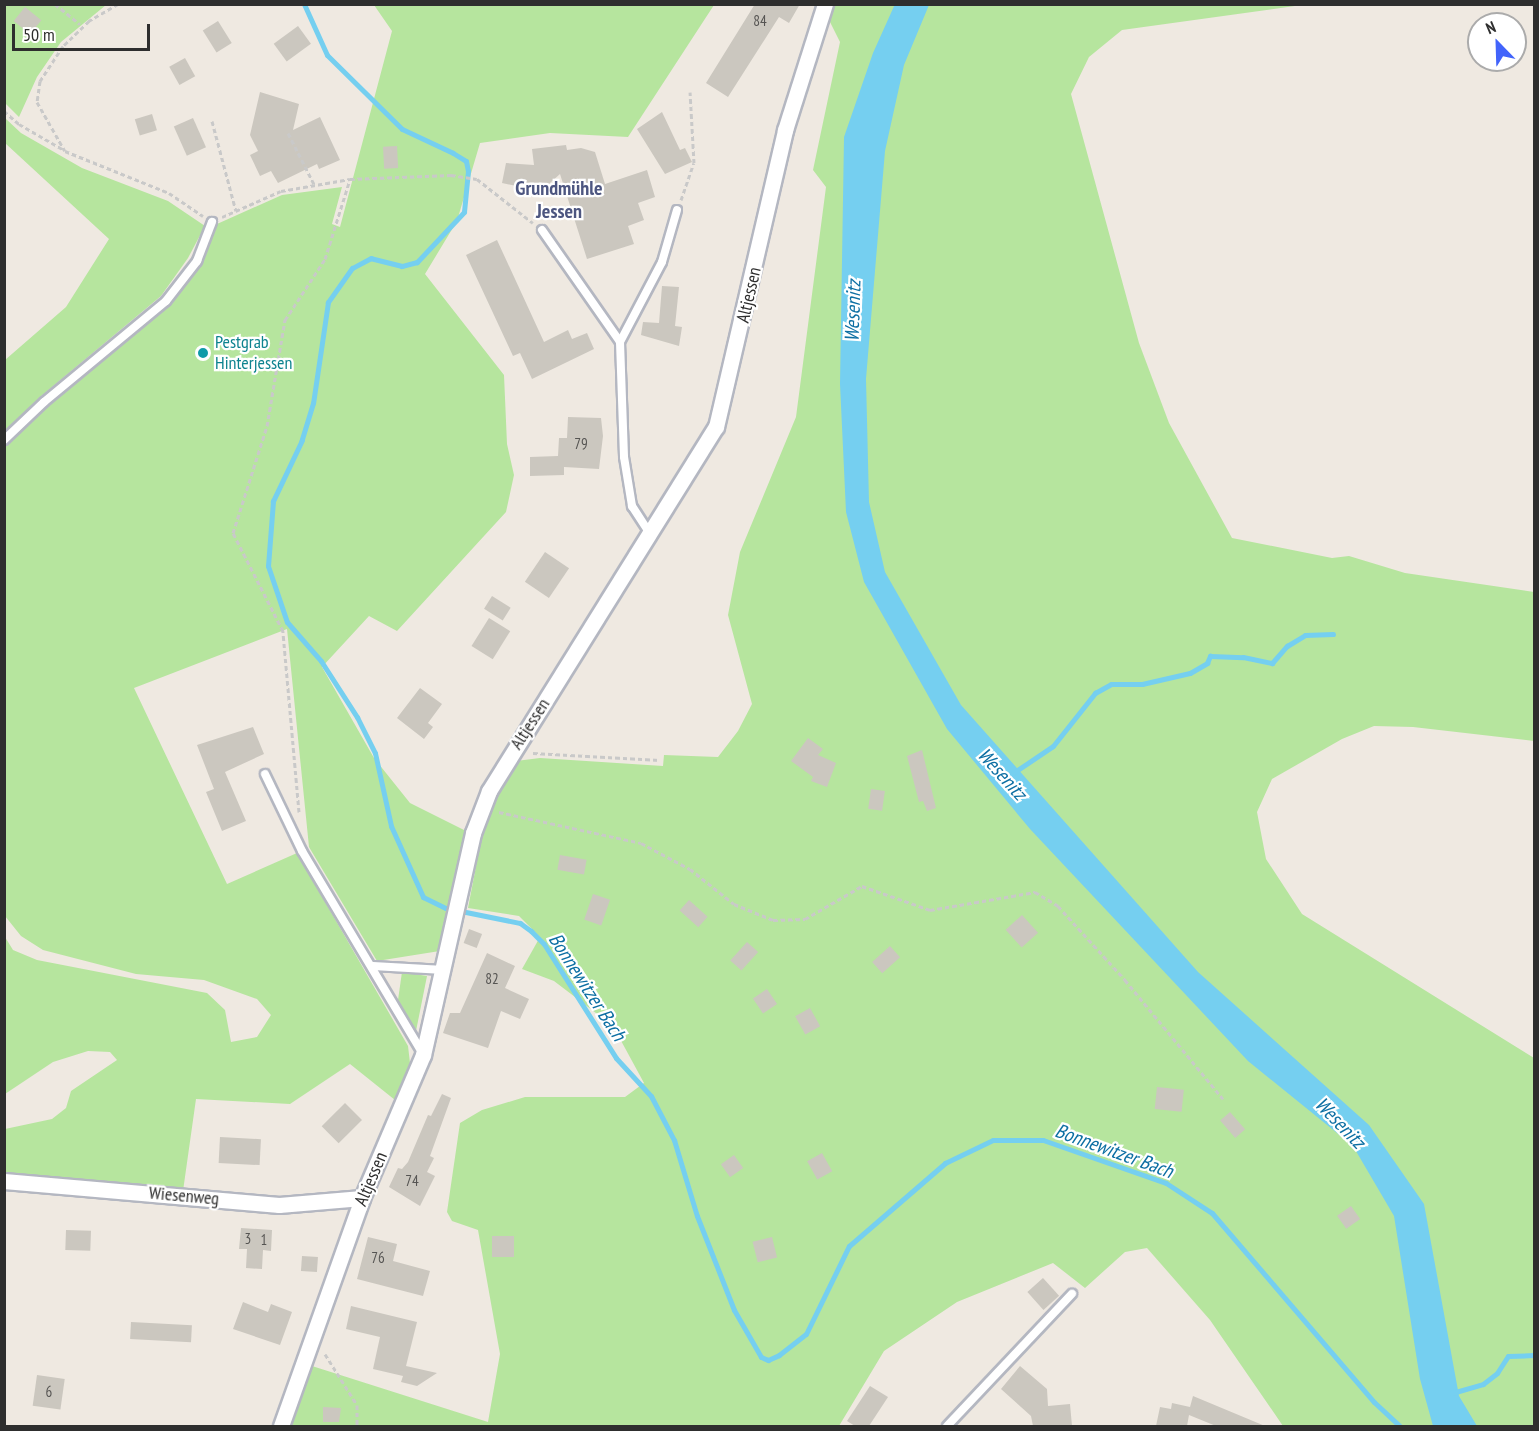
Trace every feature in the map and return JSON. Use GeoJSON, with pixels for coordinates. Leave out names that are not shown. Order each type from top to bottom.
{"type":"FeatureCollection","features":[{"type":"Feature","properties":{"kind":"street","name":"Altjessen"},"geometry":{"type":"LineString","coordinates":[[280,1426],[362,1198],[423,1055],[446,970],[461,892],[483,808],[513,752],[651,535],[716,427],[785,130],[825,4]]}},
{"type":"Feature","properties":{"kind":"street","name":"Wiesenweg"},"geometry":{"type":"LineString","coordinates":[[4,1181],[279,1205],[362,1198]]}},
{"type":"Feature","properties":{"kind":"lane"},"geometry":{"type":"LineString","coordinates":[[651,535],[632,506],[624,457],[620,342],[662,262],[677,210]]}},
{"type":"Feature","properties":{"kind":"lane"},"geometry":{"type":"LineString","coordinates":[[4,440],[44,402],[166,301],[197,261],[212,222]]}},
{"type":"Feature","properties":{"kind":"lane"},"geometry":{"type":"LineString","coordinates":[[542,230],[620,342]]}},
{"type":"Feature","properties":{"kind":"lane"},"geometry":{"type":"LineString","coordinates":[[266,774],[302,850],[374,966],[423,1055]]}},
{"type":"Feature","properties":{"kind":"lane"},"geometry":{"type":"LineString","coordinates":[[374,966],[446,970]]}},
{"type":"Feature","properties":{"kind":"lane"},"geometry":{"type":"LineString","coordinates":[[947,1426],[1072,1294]]}},
{"type":"Feature","properties":{"kind":"path"},"geometry":{"type":"LineString","coordinates":[[55,4],[80,24]]}},
{"type":"Feature","properties":{"kind":"path"},"geometry":{"type":"LineString","coordinates":[[65,151],[37,102],[37,90],[63,46],[89,21],[118,4]]}},
{"type":"Feature","properties":{"kind":"path"},"geometry":{"type":"LineString","coordinates":[[677,210],[694,163],[690,92]]}},
{"type":"Feature","properties":{"kind":"path"},"geometry":{"type":"LineString","coordinates":[[4,111],[19,124],[65,151],[169,193],[212,222],[281,191],[350,179],[464,177],[477,179],[542,230]]}},
{"type":"Feature","properties":{"kind":"path"},"geometry":{"type":"LineString","coordinates":[[212,121],[236,211]]}},
{"type":"Feature","properties":{"kind":"path"},"geometry":{"type":"LineString","coordinates":[[288,133],[315,186]]}},
{"type":"Feature","properties":{"kind":"path"},"geometry":{"type":"LineString","coordinates":[[299,816],[283,631],[233,533],[267,426],[285,320],[325,259],[350,179]]}},
{"type":"Feature","properties":{"kind":"path"},"geometry":{"type":"LineString","coordinates":[[513,752],[660,760]]}},
{"type":"Feature","properties":{"kind":"path"},"geometry":{"type":"LineString","coordinates":[[483,808],[641,843],[690,869],[734,904],[773,920],[812,916],[862,886],[930,910],[1035,891],[1058,906],[1125,980],[1223,1099]]}},
{"type":"Feature","properties":{"kind":"path"},"geometry":{"type":"LineString","coordinates":[[314,1336],[357,1405],[357,1426]]}},
{"type":"Feature","properties":{"kind":"green space"},"geometry":{"type":"Polygon","coordinates":[[[4,5],[106,5],[61,42],[37,77],[19,117],[5,103],[4,5]]]}},
{"type":"Feature","properties":{"kind":"green space"},"geometry":{"type":"Polygon","coordinates":[[[374,5],[714,5],[628,137],[550,133],[480,143],[457,221],[425,274],[504,375],[507,444],[514,475],[506,512],[397,631],[369,616],[322,667],[374,758],[410,803],[466,831],[446,950],[377,961],[309,847],[287,629],[134,688],[227,884],[297,853],[408,1046],[410,1063],[395,1100],[350,1064],[290,1104],[196,1099],[183,1191],[5,1175],[5,1129],[52,1119],[66,1108],[71,1091],[117,1060],[110,1052],[88,1051],[53,1062],[5,1094],[5,937],[13,950],[37,960],[207,993],[225,1010],[231,1042],[257,1037],[271,1015],[257,999],[204,980],[136,974],[43,950],[21,936],[5,916],[4,447],[46,408],[167,306],[201,263],[217,224],[282,195],[342,187],[332,224],[340,227],[392,31],[374,5]]]}},
{"type":"Feature","properties":{"kind":"green space"},"geometry":{"type":"Polygon","coordinates":[[[833,5],[1302,5],[1122,30],[1089,57],[1071,94],[1139,343],[1169,423],[1232,538],[1332,558],[1349,556],[1405,573],[1534,592],[1534,741],[1413,727],[1374,726],[1342,739],[1272,779],[1257,812],[1266,859],[1302,914],[1534,1058],[1534,1426],[1283,1426],[1210,1320],[1147,1248],[1125,1252],[1085,1288],[1053,1263],[957,1302],[884,1351],[839,1426],[289,1426],[312,1366],[488,1422],[500,1354],[478,1230],[452,1221],[447,1212],[460,1123],[482,1110],[525,1097],[625,1097],[644,1083],[613,1026],[554,981],[522,969],[540,937],[519,916],[468,908],[481,840],[492,807],[516,761],[540,758],[663,766],[664,755],[718,757],[738,731],[752,704],[728,615],[740,552],[796,417],[826,187],[813,170],[840,42],[828,18],[833,5]]]}},
{"type":"Feature","properties":{"kind":"green space"},"geometry":{"type":"Polygon","coordinates":[[[5,118],[21,133],[82,168],[168,201],[205,226],[188,258],[161,296],[40,397],[5,432],[5,360],[66,307],[109,239],[5,143],[5,118]]]}},
{"type":"Feature","properties":{"kind":"green space"},"geometry":{"type":"Polygon","coordinates":[[[402,972],[427,976],[416,1031],[398,1000],[402,972]]]}},
{"type":"Feature","properties":{"kind":"water","name":"Wesenitz"},"geometry":{"type":"Polygon","coordinates":[[[895,4],[929,5],[904,65],[885,151],[866,379],[869,502],[885,572],[961,705],[1198,972],[1369,1125],[1424,1204],[1459,1396],[1477,1426],[1433,1426],[1420,1379],[1394,1216],[1353,1146],[1248,1061],[1030,829],[947,729],[864,582],[846,512],[840,384],[844,137],[873,53],[895,4]]]}},
{"type":"Feature","properties":{"kind":"building"},"geometry":{"type":"Polygon","coordinates":[[[755,4],[800,4],[789,23],[779,17],[728,97],[706,83],[755,4]]]}},
{"type":"Feature","properties":{"kind":"building"},"geometry":{"type":"Polygon","coordinates":[[[25,7],[41,20],[30,34],[14,21],[25,7]]]}},
{"type":"Feature","properties":{"kind":"building"},"geometry":{"type":"Polygon","coordinates":[[[218,21],[232,43],[217,53],[203,31],[218,21]]]}},
{"type":"Feature","properties":{"kind":"building"},"geometry":{"type":"Polygon","coordinates":[[[298,26],[311,44],[287,61],[274,44],[298,26]]]}},
{"type":"Feature","properties":{"kind":"building"},"geometry":{"type":"Polygon","coordinates":[[[185,58],[195,76],[179,85],[169,67],[185,58]]]}},
{"type":"Feature","properties":{"kind":"building"},"geometry":{"type":"Polygon","coordinates":[[[260,92],[299,104],[293,130],[320,117],[340,160],[319,169],[317,164],[278,183],[271,171],[260,176],[250,155],[258,151],[250,135],[260,92]]]}},
{"type":"Feature","properties":{"kind":"building"},"geometry":{"type":"Polygon","coordinates":[[[662,112],[680,150],[685,148],[692,162],[665,174],[637,129],[662,112]]]}},
{"type":"Feature","properties":{"kind":"building"},"geometry":{"type":"Polygon","coordinates":[[[152,114],[157,130],[140,136],[135,119],[152,114]]]}},
{"type":"Feature","properties":{"kind":"building"},"geometry":{"type":"Polygon","coordinates":[[[193,118],[206,147],[187,156],[174,127],[193,118]]]}},
{"type":"Feature","properties":{"kind":"building"},"geometry":{"type":"Polygon","coordinates":[[[566,145],[567,150],[581,148],[595,152],[605,184],[647,170],[655,197],[638,203],[644,220],[628,226],[634,244],[587,259],[560,174],[541,191],[502,183],[506,163],[534,165],[532,149],[566,145]]]}},
{"type":"Feature","properties":{"kind":"building"},"geometry":{"type":"Polygon","coordinates":[[[397,146],[398,168],[384,169],[383,147],[397,146]]]}},
{"type":"Feature","properties":{"kind":"building"},"geometry":{"type":"Polygon","coordinates":[[[497,240],[544,342],[568,330],[572,339],[587,333],[594,349],[532,379],[520,353],[513,356],[466,255],[497,240]]]}},
{"type":"Feature","properties":{"kind":"building"},"geometry":{"type":"Polygon","coordinates":[[[662,286],[679,287],[675,326],[682,327],[679,346],[641,335],[643,322],[659,323],[662,286]]]}},
{"type":"Feature","properties":{"kind":"building"},"geometry":{"type":"Polygon","coordinates":[[[568,417],[601,418],[603,436],[599,469],[564,467],[564,475],[530,476],[530,457],[558,456],[559,438],[567,438],[568,417]]]}},
{"type":"Feature","properties":{"kind":"building"},"geometry":{"type":"Polygon","coordinates":[[[545,552],[569,568],[549,598],[525,582],[545,552]]]}},
{"type":"Feature","properties":{"kind":"building"},"geometry":{"type":"Polygon","coordinates":[[[492,596],[511,608],[503,620],[484,609],[492,596]]]}},
{"type":"Feature","properties":{"kind":"building"},"geometry":{"type":"Polygon","coordinates":[[[489,618],[510,631],[493,659],[472,646],[489,618]]]}},
{"type":"Feature","properties":{"kind":"building"},"geometry":{"type":"Polygon","coordinates":[[[420,688],[442,704],[428,723],[433,727],[424,739],[397,718],[420,688]]]}},
{"type":"Feature","properties":{"kind":"building"},"geometry":{"type":"Polygon","coordinates":[[[253,727],[264,754],[225,772],[246,821],[222,831],[206,792],[214,789],[197,745],[253,727]]]}},
{"type":"Feature","properties":{"kind":"building"},"geometry":{"type":"Polygon","coordinates":[[[808,738],[823,749],[818,755],[836,763],[827,787],[811,781],[813,777],[791,761],[808,738]]]}},
{"type":"Feature","properties":{"kind":"building"},"geometry":{"type":"Polygon","coordinates":[[[922,750],[936,808],[927,811],[923,801],[919,802],[907,756],[922,750]]]}},
{"type":"Feature","properties":{"kind":"building"},"geometry":{"type":"Polygon","coordinates":[[[871,789],[885,791],[882,811],[868,809],[871,789]]]}},
{"type":"Feature","properties":{"kind":"building"},"geometry":{"type":"Polygon","coordinates":[[[560,855],[587,860],[584,874],[557,870],[560,855]]]}},
{"type":"Feature","properties":{"kind":"building"},"geometry":{"type":"Polygon","coordinates":[[[593,894],[610,900],[601,925],[584,920],[593,894]]]}},
{"type":"Feature","properties":{"kind":"building"},"geometry":{"type":"Polygon","coordinates":[[[689,900],[708,917],[698,927],[680,910],[689,900]]]}},
{"type":"Feature","properties":{"kind":"building"},"geometry":{"type":"Polygon","coordinates":[[[1022,915],[1038,933],[1022,948],[1006,930],[1022,915]]]}},
{"type":"Feature","properties":{"kind":"building"},"geometry":{"type":"Polygon","coordinates":[[[469,929],[482,934],[477,948],[464,943],[469,929]]]}},
{"type":"Feature","properties":{"kind":"building"},"geometry":{"type":"Polygon","coordinates":[[[747,942],[758,952],[741,971],[730,961],[747,942]]]}},
{"type":"Feature","properties":{"kind":"building"},"geometry":{"type":"Polygon","coordinates":[[[890,946],[900,957],[882,973],[872,962],[890,946]]]}},
{"type":"Feature","properties":{"kind":"building"},"geometry":{"type":"Polygon","coordinates":[[[487,953],[515,966],[505,988],[529,999],[520,1019],[501,1011],[488,1048],[443,1033],[450,1013],[460,1013],[487,953]]]}},
{"type":"Feature","properties":{"kind":"building"},"geometry":{"type":"Polygon","coordinates":[[[767,989],[777,1004],[763,1013],[753,999],[767,989]]]}},
{"type":"Feature","properties":{"kind":"building"},"geometry":{"type":"Polygon","coordinates":[[[810,1008],[820,1026],[805,1035],[795,1016],[810,1008]]]}},
{"type":"Feature","properties":{"kind":"building"},"geometry":{"type":"Polygon","coordinates":[[[1157,1087],[1184,1090],[1182,1112],[1155,1109],[1157,1087]]]}},
{"type":"Feature","properties":{"kind":"building"},"geometry":{"type":"Polygon","coordinates":[[[442,1094],[451,1098],[430,1156],[434,1158],[427,1172],[435,1176],[420,1206],[389,1187],[398,1168],[402,1169],[408,1162],[428,1115],[431,1116],[442,1094]]]}},
{"type":"Feature","properties":{"kind":"building"},"geometry":{"type":"Polygon","coordinates":[[[345,1103],[362,1120],[339,1143],[322,1126],[345,1103]]]}},
{"type":"Feature","properties":{"kind":"building"},"geometry":{"type":"Polygon","coordinates":[[[1230,1112],[1245,1129],[1235,1138],[1220,1121],[1230,1112]]]}},
{"type":"Feature","properties":{"kind":"building"},"geometry":{"type":"Polygon","coordinates":[[[220,1137],[261,1139],[260,1165],[219,1163],[220,1137]]]}},
{"type":"Feature","properties":{"kind":"building"},"geometry":{"type":"Polygon","coordinates":[[[822,1153],[832,1171],[817,1180],[807,1161],[822,1153]]]}},
{"type":"Feature","properties":{"kind":"building"},"geometry":{"type":"Polygon","coordinates":[[[734,1155],[743,1168],[730,1177],[721,1164],[734,1155]]]}},
{"type":"Feature","properties":{"kind":"building"},"geometry":{"type":"Polygon","coordinates":[[[1351,1206],[1360,1219],[1346,1229],[1337,1216],[1351,1206]]]}},
{"type":"Feature","properties":{"kind":"building"},"geometry":{"type":"Polygon","coordinates":[[[241,1228],[272,1230],[271,1251],[263,1250],[262,1269],[246,1268],[247,1249],[239,1249],[241,1228]]]}},
{"type":"Feature","properties":{"kind":"building"},"geometry":{"type":"Polygon","coordinates":[[[66,1230],[91,1231],[90,1251],[65,1250],[66,1230]]]}},
{"type":"Feature","properties":{"kind":"building"},"geometry":{"type":"Polygon","coordinates":[[[492,1236],[514,1236],[514,1257],[492,1257],[492,1236]]]}},
{"type":"Feature","properties":{"kind":"building"},"geometry":{"type":"Polygon","coordinates":[[[368,1237],[397,1244],[393,1261],[430,1271],[423,1296],[357,1279],[368,1237]]]}},
{"type":"Feature","properties":{"kind":"building"},"geometry":{"type":"Polygon","coordinates":[[[772,1237],[777,1257],[758,1262],[753,1242],[772,1237]]]}},
{"type":"Feature","properties":{"kind":"building"},"geometry":{"type":"Polygon","coordinates":[[[302,1256],[318,1257],[317,1272],[301,1271],[302,1256]]]}},
{"type":"Feature","properties":{"kind":"building"},"geometry":{"type":"Polygon","coordinates":[[[1043,1278],[1059,1296],[1043,1310],[1027,1292],[1043,1278]]]}},
{"type":"Feature","properties":{"kind":"building"},"geometry":{"type":"Polygon","coordinates":[[[243,1302],[268,1312],[271,1304],[292,1312],[280,1345],[233,1329],[243,1302]]]}},
{"type":"Feature","properties":{"kind":"building"},"geometry":{"type":"Polygon","coordinates":[[[351,1306],[417,1322],[406,1366],[437,1373],[417,1386],[401,1382],[403,1376],[373,1369],[380,1337],[346,1329],[351,1306]]]}},
{"type":"Feature","properties":{"kind":"building"},"geometry":{"type":"Polygon","coordinates":[[[131,1322],[192,1325],[191,1342],[130,1339],[131,1322]]]}},
{"type":"Feature","properties":{"kind":"building"},"geometry":{"type":"Polygon","coordinates":[[[1020,1366],[1047,1389],[1048,1406],[1070,1404],[1072,1426],[1033,1426],[1031,1416],[1001,1389],[1020,1366]]]}},
{"type":"Feature","properties":{"kind":"building"},"geometry":{"type":"Polygon","coordinates":[[[37,1375],[65,1379],[60,1410],[33,1406],[37,1375]]]}},
{"type":"Feature","properties":{"kind":"building"},"geometry":{"type":"Polygon","coordinates":[[[870,1386],[888,1397],[869,1426],[855,1426],[847,1421],[870,1386]]]}},
{"type":"Feature","properties":{"kind":"building"},"geometry":{"type":"Polygon","coordinates":[[[1193,1396],[1265,1426],[1216,1426],[1189,1415],[1187,1426],[1156,1426],[1160,1407],[1171,1409],[1172,1403],[1190,1407],[1193,1396]]]}},
{"type":"Feature","properties":{"kind":"building"},"geometry":{"type":"Polygon","coordinates":[[[323,1407],[341,1408],[339,1422],[323,1422],[323,1407]]]}},
{"type":"Feature","properties":{"kind":"waterway","name":"Bonnewitzer Bach"},"geometry":{"type":"LineString","coordinates":[[304,4],[327,55],[402,129],[466,161],[468,171],[464,212],[417,262],[402,266],[371,258],[352,268],[328,302],[313,403],[302,440],[273,501],[268,566],[287,622],[321,661],[357,717],[375,753],[391,826],[423,897],[446,908],[520,923],[531,931],[544,944],[616,1058],[651,1096],[674,1140],[697,1216],[734,1310],[761,1357],[768,1360],[779,1355],[806,1334],[849,1246],[945,1163],[993,1140],[1043,1140],[1166,1183],[1212,1213],[1374,1402],[1400,1426]]}},
{"type":"Feature","properties":{"kind":"waterway","name":"Wesenitz"},"geometry":{"type":"LineString","coordinates":[[1013,773],[1053,746],[1095,693],[1111,684],[1142,684],[1190,673],[1207,663],[1210,656],[1243,657],[1272,663],[1287,646],[1305,635],[1333,634]]}},
{"type":"Feature","properties":{"kind":"waterway"},"geometry":{"type":"LineString","coordinates":[[1452,1393],[1483,1384],[1497,1373],[1508,1356],[1534,1355]]}},
{"type":"Feature","properties":{"kind":"place","name":"Pestgrab Hinterjessen"},"geometry":{"type":"Point","coordinates":[203,353]}},
{"type":"Feature","properties":{"kind":"district","name":"Grundmühle Jessen"},"geometry":{"type":"Point","coordinates":[559,200]}}]}
